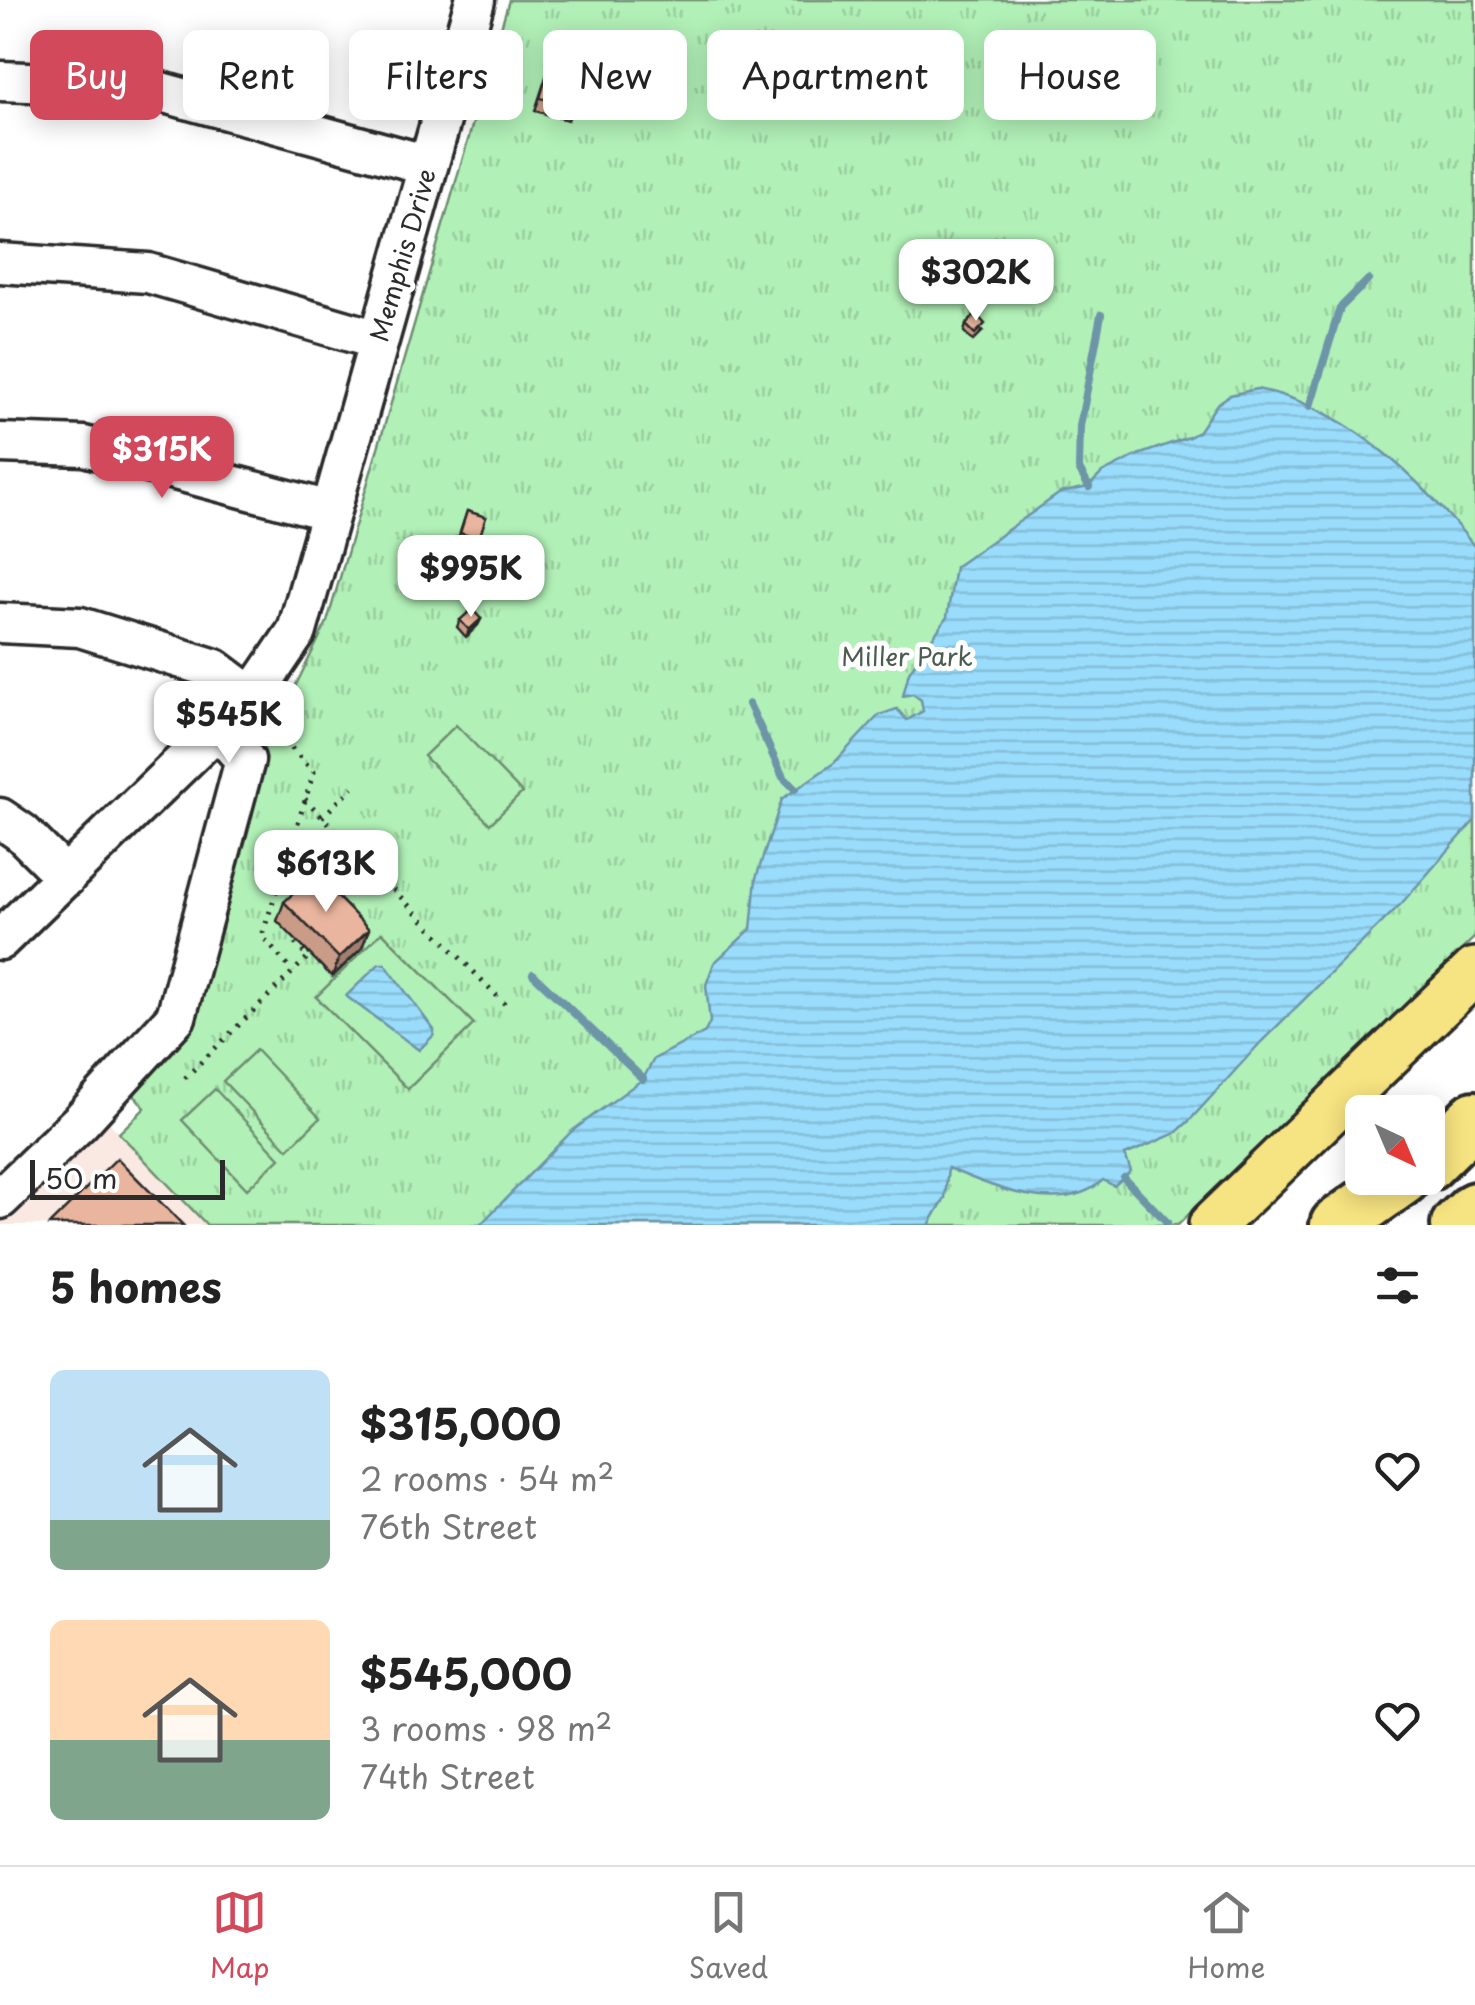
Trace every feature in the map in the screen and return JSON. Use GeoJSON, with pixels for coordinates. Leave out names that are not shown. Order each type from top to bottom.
{"type":"FeatureCollection","features":[{"type":"Feature","properties":{"kind":"highway"},"geometry":{"type":"LineString","coordinates":[[1337,1225],[1378,1195]]}},
{"type":"Feature","properties":{"kind":"highway"},"geometry":{"type":"LineString","coordinates":[[1364,1225],[1395,1195]]}},
{"type":"Feature","properties":{"kind":"highway"},"geometry":{"type":"LineString","coordinates":[[1458,1225],[1475,1208]]}},
{"type":"Feature","properties":{"kind":"main road"},"geometry":{"type":"LineString","coordinates":[[1212,1225],[1475,970]]}},
{"type":"Feature","properties":{"kind":"street","name":"Memphis Drive"},"geometry":{"type":"LineString","coordinates":[[0,940],[251,696],[279,664],[297,631],[476,0]]}},
{"type":"Feature","properties":{"kind":"street"},"geometry":{"type":"LineString","coordinates":[[0,81],[138,86],[428,166]]}},
{"type":"Feature","properties":{"kind":"street"},"geometry":{"type":"LineString","coordinates":[[0,263],[148,272],[378,340]]}},
{"type":"Feature","properties":{"kind":"street"},"geometry":{"type":"LineString","coordinates":[[0,443],[84,446],[330,511]]}},
{"type":"Feature","properties":{"kind":"street"},"geometry":{"type":"LineString","coordinates":[[0,624],[80,627],[215,668],[251,696]]}},
{"type":"Feature","properties":{"kind":"street"},"geometry":{"type":"LineString","coordinates":[[0,1199],[80,1122],[176,1017],[245,760],[218,729]]}},
{"type":"Feature","properties":{"kind":"street"},"geometry":{"type":"LineString","coordinates":[[0,818],[22,832],[66,877]]}},
{"type":"Feature","properties":{"kind":"path"},"geometry":{"type":"LineString","coordinates":[[277,734],[314,772],[262,936],[293,972]]}},
{"type":"Feature","properties":{"kind":"path"},"geometry":{"type":"LineString","coordinates":[[322,817],[353,788]]}},
{"type":"Feature","properties":{"kind":"path"},"geometry":{"type":"LineString","coordinates":[[305,799],[506,1006]]}},
{"type":"Feature","properties":{"kind":"path"},"geometry":{"type":"LineString","coordinates":[[184,1078],[200,1067],[308,957],[292,940]]}},
{"type":"Feature","properties":{"kind":"shaded area"},"geometry":{"type":"Polygon","coordinates":[[[103,1116],[207,1225],[0,1225],[0,1215],[103,1116]]]}},
{"type":"Feature","properties":{"kind":"green space","name":"Miller Park"},"geometry":{"type":"Polygon","coordinates":[[[509,0],[1475,0],[1475,937],[1178,1225],[207,1225],[119,1133],[145,1108],[130,1090],[182,1039],[260,745],[295,711],[290,697],[327,622],[474,120],[523,120],[523,30],[500,30],[509,0]]]}},
{"type":"Feature","properties":{"kind":"green space"},"geometry":{"type":"Polygon","coordinates":[[[456,725],[522,793],[490,824],[424,756],[456,725]]]}},
{"type":"Feature","properties":{"kind":"green space"},"geometry":{"type":"Polygon","coordinates":[[[382,932],[474,1024],[408,1089],[316,997],[382,932]]]}},
{"type":"Feature","properties":{"kind":"green space"},"geometry":{"type":"Polygon","coordinates":[[[256,1050],[320,1118],[288,1149],[223,1081],[256,1050]]]}},
{"type":"Feature","properties":{"kind":"green space"},"geometry":{"type":"Polygon","coordinates":[[[215,1089],[280,1158],[247,1189],[182,1120],[215,1089]]]}},
{"type":"Feature","properties":{"kind":"water"},"geometry":{"type":"Polygon","coordinates":[[[1257,389],[1321,411],[1379,448],[1430,496],[1475,547],[1475,820],[1401,904],[1261,1042],[1176,1133],[1125,1155],[1131,1171],[1114,1186],[1103,1180],[1087,1191],[1068,1196],[1027,1195],[948,1168],[945,1198],[929,1225],[480,1225],[572,1131],[643,1079],[654,1059],[705,1032],[710,1022],[706,985],[714,963],[751,929],[756,878],[782,799],[834,763],[879,715],[897,709],[907,720],[923,711],[921,700],[913,694],[903,696],[909,672],[947,617],[955,567],[1060,493],[1088,487],[1102,473],[1138,455],[1189,437],[1198,432],[1217,404],[1230,395],[1257,389]]]}},
{"type":"Feature","properties":{"kind":"water"},"geometry":{"type":"Polygon","coordinates":[[[379,964],[385,964],[434,1030],[419,1050],[346,996],[379,964]]]}},
{"type":"Feature","properties":{"kind":"building"},"geometry":{"type":"Polygon","coordinates":[[[976,314],[985,324],[975,334],[966,325],[976,314]]]}},
{"type":"Feature","properties":{"kind":"building"},"geometry":{"type":"Polygon","coordinates":[[[467,511],[486,517],[479,539],[460,533],[467,511]]]}},
{"type":"Feature","properties":{"kind":"building"},"geometry":{"type":"Polygon","coordinates":[[[472,609],[481,619],[469,630],[460,620],[472,609]]]}},
{"type":"Feature","properties":{"kind":"building"},"geometry":{"type":"Polygon","coordinates":[[[314,873],[369,929],[339,958],[284,902],[314,873]]]}},
{"type":"Feature","properties":{"kind":"building"},"geometry":{"type":"Polygon","coordinates":[[[117,1158],[183,1225],[49,1225],[117,1158]]]}},
{"type":"Feature","properties":{"kind":"waterway"},"geometry":{"type":"LineString","coordinates":[[1310,406],[1340,308],[1368,280]]}},
{"type":"Feature","properties":{"kind":"waterway"},"geometry":{"type":"LineString","coordinates":[[1089,487],[1079,469],[1080,426],[1101,315]]}},
{"type":"Feature","properties":{"kind":"waterway"},"geometry":{"type":"LineString","coordinates":[[749,704],[783,777],[795,789]]}},
{"type":"Feature","properties":{"kind":"waterway"},"geometry":{"type":"LineString","coordinates":[[533,974],[643,1079]]}},
{"type":"Feature","properties":{"kind":"waterway"},"geometry":{"type":"LineString","coordinates":[[1124,1178],[1167,1222]]}}]}
